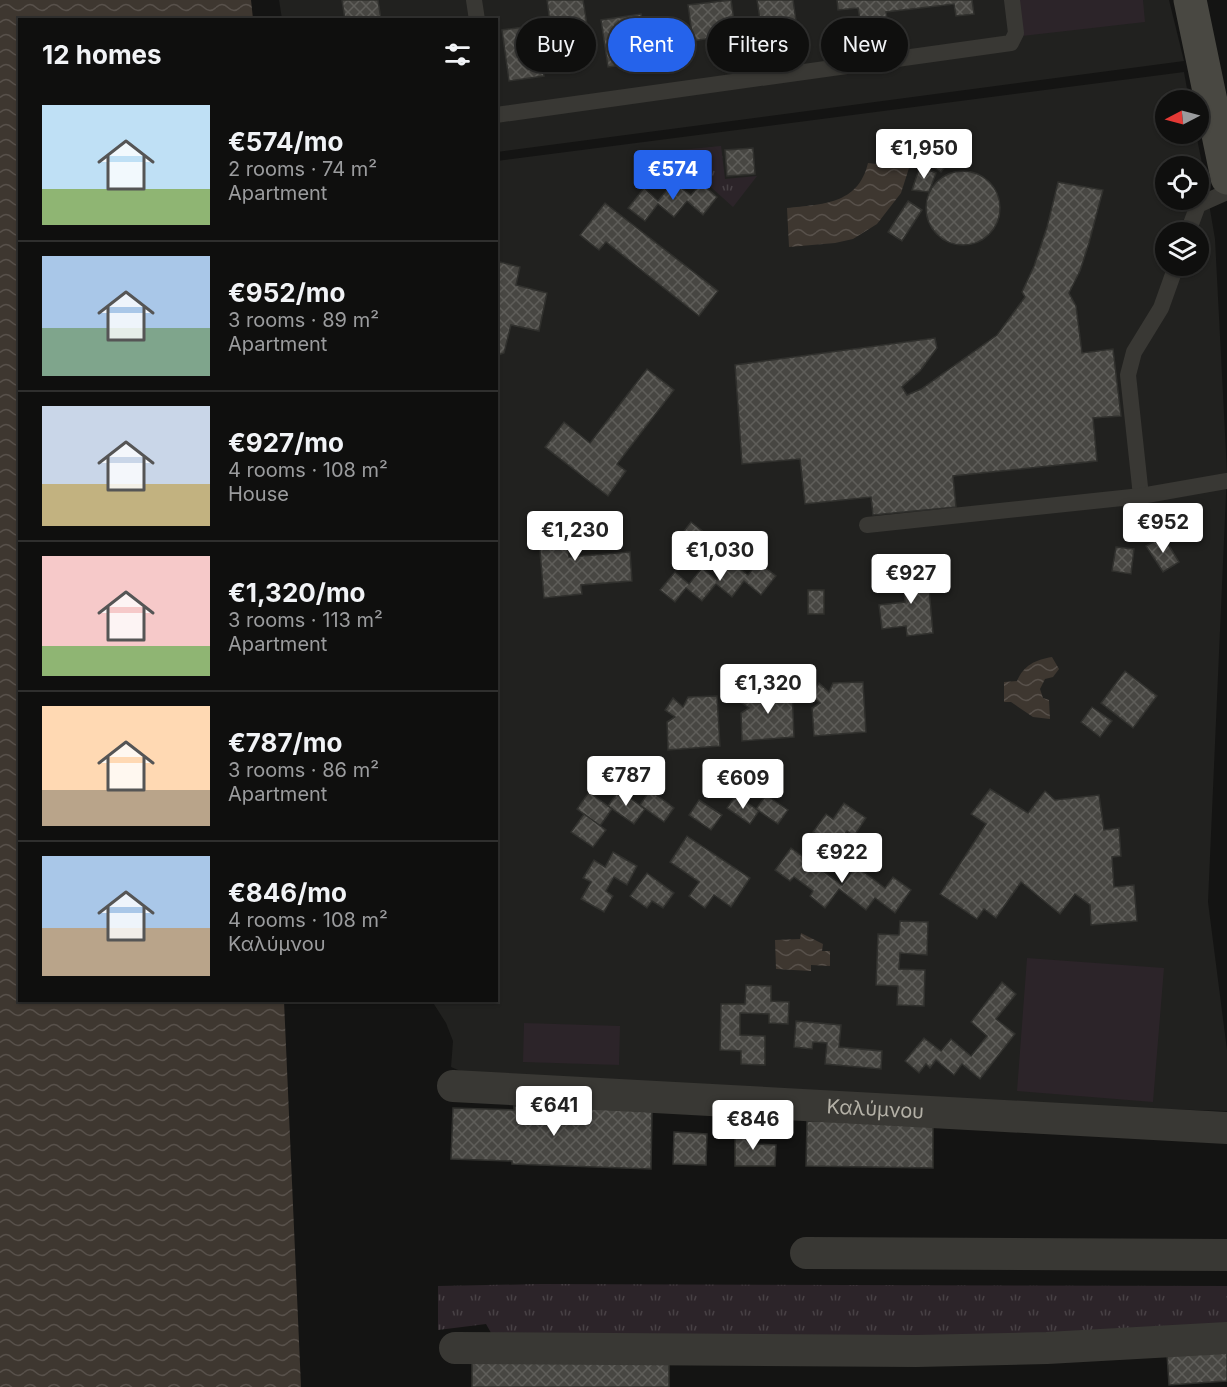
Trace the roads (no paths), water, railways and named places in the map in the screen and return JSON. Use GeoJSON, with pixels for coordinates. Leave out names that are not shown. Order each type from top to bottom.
{"type":"FeatureCollection","features":[{"type":"Feature","properties":{"kind":"main road"},"geometry":{"type":"LineString","coordinates":[[1190,0],[1227,176]]}},
{"type":"Feature","properties":{"kind":"street","name":"Καλύμνου"},"geometry":{"type":"LineString","coordinates":[[453,1086],[1227,1128]]}},
{"type":"Feature","properties":{"kind":"street"},"geometry":{"type":"LineString","coordinates":[[806,1253],[1227,1255]]}},
{"type":"Feature","properties":{"kind":"street"},"geometry":{"type":"LineString","coordinates":[[455,1348],[916,1351],[1047,1348],[1227,1338]]}},
{"type":"Feature","properties":{"kind":"lane"},"geometry":{"type":"LineString","coordinates":[[474,0],[477,18]]}},
{"type":"Feature","properties":{"kind":"lane"},"geometry":{"type":"LineString","coordinates":[[498,115],[1011,43],[1016,33],[1012,0]]}},
{"type":"Feature","properties":{"kind":"lane"},"geometry":{"type":"LineString","coordinates":[[1192,222],[1198,205],[1227,176]]}},
{"type":"Feature","properties":{"kind":"lane"},"geometry":{"type":"LineString","coordinates":[[1141,496],[1128,375],[1134,352],[1161,308],[1172,276]]}},
{"type":"Feature","properties":{"kind":"lane"},"geometry":{"type":"LineString","coordinates":[[867,525],[1141,496],[1227,481]]}},
{"type":"Feature","properties":{"kind":"water"},"geometry":{"type":"Polygon","coordinates":[[[0,0],[251,0],[253,18],[18,18],[18,1002],[284,1002],[301,1387],[0,1387],[0,0]]]}},
{"type":"Feature","properties":{"kind":"water"},"geometry":{"type":"Polygon","coordinates":[[[868,163],[909,168],[901,193],[877,224],[853,239],[789,247],[787,208],[825,203],[847,195],[863,177],[868,163]]]}},
{"type":"Feature","properties":{"kind":"water"},"geometry":{"type":"Polygon","coordinates":[[[1052,657],[1059,669],[1053,677],[1045,679],[1040,689],[1043,698],[1049,700],[1050,719],[1033,717],[1011,702],[1004,702],[1004,682],[1017,681],[1031,664],[1052,657]]]}},
{"type":"Feature","properties":{"kind":"water"},"geometry":{"type":"Polygon","coordinates":[[[801,933],[823,944],[822,951],[830,951],[830,966],[811,965],[811,971],[776,969],[775,940],[800,939],[801,933]]]}}]}
